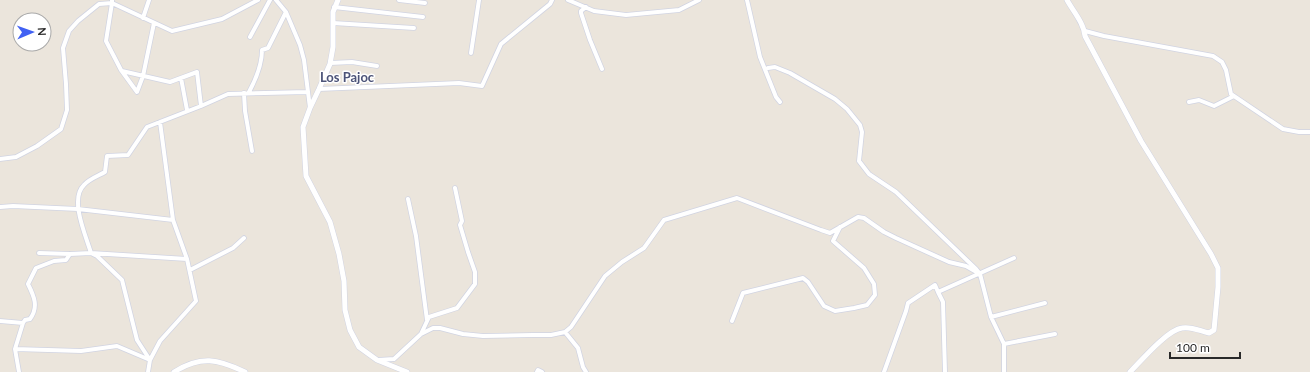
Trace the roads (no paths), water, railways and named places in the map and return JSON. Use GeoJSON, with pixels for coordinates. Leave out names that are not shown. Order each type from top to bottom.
{"type":"FeatureCollection","features":[{"type":"Feature","properties":{"kind":"street"},"geometry":{"type":"LineString","coordinates":[[143,18],[149,0]]}},
{"type":"Feature","properties":{"kind":"street"},"geometry":{"type":"LineString","coordinates":[[0,159],[16,157],[37,146],[61,129],[67,110],[63,48],[69,31],[98,4],[112,1],[143,18],[172,31],[222,19],[258,0]]}},
{"type":"Feature","properties":{"kind":"street"},"geometry":{"type":"LineString","coordinates":[[250,37],[270,0]]}},
{"type":"Feature","properties":{"kind":"street"},"geometry":{"type":"LineString","coordinates":[[276,0],[286,12],[300,45],[304,60],[310,108]]}},
{"type":"Feature","properties":{"kind":"street"},"geometry":{"type":"LineString","coordinates":[[338,0],[333,12],[333,48],[330,63],[303,127],[306,176],[330,222],[344,280],[345,310],[350,330],[359,347],[377,360],[407,372]]}},
{"type":"Feature","properties":{"kind":"street"},"geometry":{"type":"LineString","coordinates":[[399,0],[425,3]]}},
{"type":"Feature","properties":{"kind":"street"},"geometry":{"type":"LineString","coordinates":[[471,53],[479,0]]}},
{"type":"Feature","properties":{"kind":"street"},"geometry":{"type":"LineString","coordinates":[[320,89],[459,83],[482,86],[501,44],[550,4],[552,0]]}},
{"type":"Feature","properties":{"kind":"street"},"geometry":{"type":"LineString","coordinates":[[568,0],[594,11],[626,15],[679,10],[699,0]]}},
{"type":"Feature","properties":{"kind":"street"},"geometry":{"type":"LineString","coordinates":[[747,0],[760,57],[776,97],[780,102]]}},
{"type":"Feature","properties":{"kind":"street"},"geometry":{"type":"LineString","coordinates":[[1067,0],[1085,31],[1085,36],[1141,142],[1211,254],[1218,268],[1218,287],[1214,330],[1209,333],[1190,327],[1180,328],[1169,333],[1130,372]]}},
{"type":"Feature","properties":{"kind":"street"},"geometry":{"type":"LineString","coordinates":[[112,1],[106,41],[121,71],[137,92],[143,76],[154,23]]}},
{"type":"Feature","properties":{"kind":"street"},"geometry":{"type":"LineString","coordinates":[[334,7],[423,17]]}},
{"type":"Feature","properties":{"kind":"street"},"geometry":{"type":"LineString","coordinates":[[586,8],[581,11],[581,13],[602,69]]}},
{"type":"Feature","properties":{"kind":"street"},"geometry":{"type":"LineString","coordinates":[[249,92],[255,81],[262,60],[262,50],[268,48],[286,12]]}},
{"type":"Feature","properties":{"kind":"street"},"geometry":{"type":"LineString","coordinates":[[334,23],[414,28]]}},
{"type":"Feature","properties":{"kind":"street"},"geometry":{"type":"LineString","coordinates":[[1085,31],[1104,36],[1213,56],[1222,62],[1226,70],[1231,94],[1284,129],[1299,132],[1310,132]]}},
{"type":"Feature","properties":{"kind":"street"},"geometry":{"type":"LineString","coordinates":[[330,63],[352,62],[377,66]]}},
{"type":"Feature","properties":{"kind":"street"},"geometry":{"type":"LineString","coordinates":[[768,68],[775,67],[790,72],[835,99],[848,109],[860,125],[862,132],[859,161],[870,174],[896,192],[980,274],[991,317],[1004,344],[1004,372]]}},
{"type":"Feature","properties":{"kind":"street"},"geometry":{"type":"LineString","coordinates":[[121,71],[170,82],[197,72],[201,106]]}},
{"type":"Feature","properties":{"kind":"street"},"geometry":{"type":"LineString","coordinates":[[181,78],[187,110]]}},
{"type":"Feature","properties":{"kind":"street"},"geometry":{"type":"LineString","coordinates":[[150,360],[137,340],[122,280],[97,256],[91,253],[78,209],[78,194],[83,185],[105,172],[107,156],[128,155],[147,127],[187,110],[201,106],[228,94],[249,92],[307,92]]}},
{"type":"Feature","properties":{"kind":"street"},"geometry":{"type":"LineString","coordinates":[[244,93],[245,111],[252,151]]}},
{"type":"Feature","properties":{"kind":"street"},"geometry":{"type":"LineString","coordinates":[[1189,102],[1199,100],[1214,106],[1234,96]]}},
{"type":"Feature","properties":{"kind":"street"},"geometry":{"type":"LineString","coordinates":[[148,372],[150,360],[160,341],[196,301],[187,259],[173,220],[160,122]]}},
{"type":"Feature","properties":{"kind":"street"},"geometry":{"type":"LineString","coordinates":[[420,334],[429,317],[457,308],[476,284],[475,272],[460,225],[462,221],[455,188]]}},
{"type":"Feature","properties":{"kind":"street"},"geometry":{"type":"LineString","coordinates":[[377,360],[394,359],[420,334],[433,328],[483,336],[551,335],[565,332],[571,327],[605,276],[622,262],[644,248],[664,220],[737,198],[821,230],[830,232],[858,217],[864,218],[884,232],[896,238],[949,262],[966,266],[980,274]]}},
{"type":"Feature","properties":{"kind":"street"},"geometry":{"type":"LineString","coordinates":[[408,199],[417,242],[427,320]]}},
{"type":"Feature","properties":{"kind":"street"},"geometry":{"type":"LineString","coordinates":[[0,207],[13,206],[78,209],[173,220]]}},
{"type":"Feature","properties":{"kind":"street"},"geometry":{"type":"LineString","coordinates":[[732,321],[742,293],[803,278],[808,282],[824,306],[835,311],[867,305],[875,295],[874,284],[864,268],[833,241],[840,227]]}},
{"type":"Feature","properties":{"kind":"street"},"geometry":{"type":"LineString","coordinates":[[190,270],[233,248],[244,238]]}},
{"type":"Feature","properties":{"kind":"street"},"geometry":{"type":"LineString","coordinates":[[39,252],[70,254],[91,253],[187,259]]}},
{"type":"Feature","properties":{"kind":"street"},"geometry":{"type":"LineString","coordinates":[[19,372],[15,349],[22,323],[25,320],[30,319],[34,314],[34,298],[28,284],[36,268],[54,261],[66,260],[70,254]]}},
{"type":"Feature","properties":{"kind":"street"},"geometry":{"type":"LineString","coordinates":[[938,292],[1014,258]]}},
{"type":"Feature","properties":{"kind":"street"},"geometry":{"type":"LineString","coordinates":[[884,372],[908,303],[935,285],[943,302],[945,372]]}},
{"type":"Feature","properties":{"kind":"street"},"geometry":{"type":"LineString","coordinates":[[991,317],[1045,302]]}},
{"type":"Feature","properties":{"kind":"street"},"geometry":{"type":"LineString","coordinates":[[0,321],[22,323]]}},
{"type":"Feature","properties":{"kind":"street"},"geometry":{"type":"LineString","coordinates":[[565,332],[578,348],[583,367],[586,372]]}},
{"type":"Feature","properties":{"kind":"street"},"geometry":{"type":"LineString","coordinates":[[1004,344],[1055,334]]}},
{"type":"Feature","properties":{"kind":"street"},"geometry":{"type":"LineString","coordinates":[[15,349],[81,351],[117,346],[150,360]]}},
{"type":"Feature","properties":{"kind":"street"},"geometry":{"type":"LineString","coordinates":[[174,372],[184,366],[211,360],[228,364],[245,372]]}},
{"type":"Feature","properties":{"kind":"street"},"geometry":{"type":"LineString","coordinates":[[536,372],[538,370],[542,372]]}},
{"type":"Feature","properties":{"kind":"district","name":"Los Pajoc"},"geometry":{"type":"Point","coordinates":[347,77]}}]}
